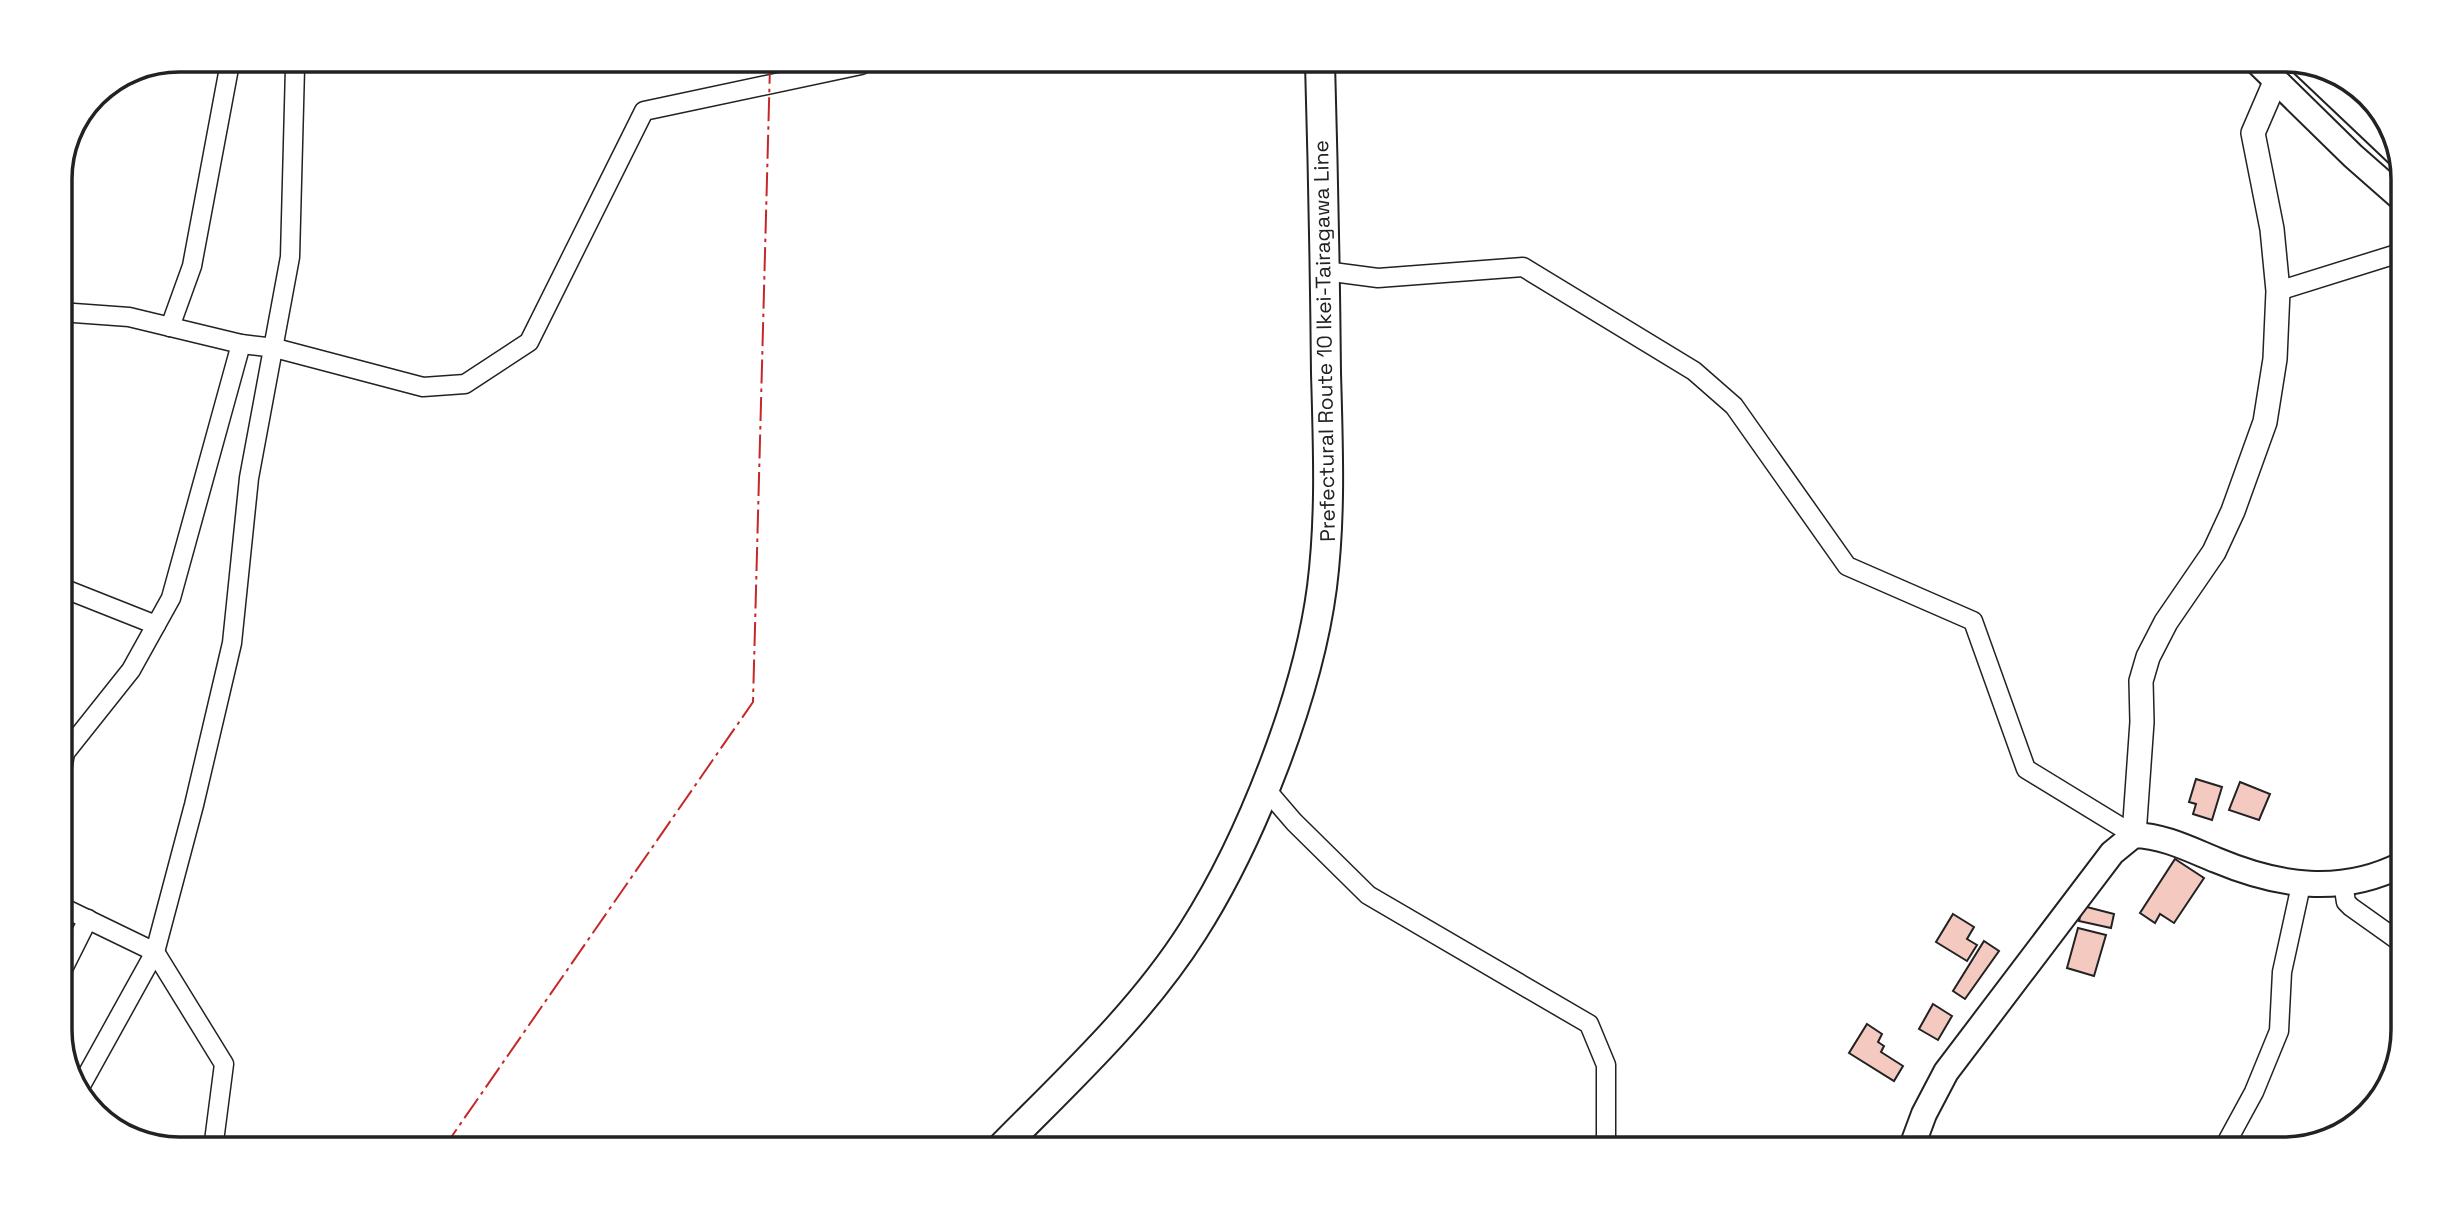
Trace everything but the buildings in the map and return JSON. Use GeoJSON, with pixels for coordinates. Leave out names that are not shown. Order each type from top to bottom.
{"type":"FeatureCollection","features":[{"type":"Feature","properties":{"kind":"main road","name":"Prefectural Route 10 Ikei-Tairagawa Line"},"geometry":{"type":"LineString","coordinates":[[1013,1137],[1102,1046],[1149,992],[1193,932],[1235,856],[1264,787],[1298,690],[1313,637],[1322,589],[1328,481],[1320,72]]}},
{"type":"Feature","properties":{"kind":"main road"},"geometry":{"type":"LineString","coordinates":[[2266,72],[2391,189]]}},
{"type":"Feature","properties":{"kind":"main road"},"geometry":{"type":"LineString","coordinates":[[2316,76],[2385,141]]}},
{"type":"Feature","properties":{"kind":"main road"},"geometry":{"type":"LineString","coordinates":[[1916,1137],[1924,1114],[1947,1072],[2112,853],[2134,835],[2157,836],[2263,878],[2301,886],[2362,880],[2391,869]]}},
{"type":"Feature","properties":{"kind":"street"},"geometry":{"type":"LineString","coordinates":[[170,327],[192,267],[228,72]]}},
{"type":"Feature","properties":{"kind":"street"},"geometry":{"type":"LineString","coordinates":[[84,1080],[155,952],[194,805],[232,643],[249,478],[290,257],[295,72]]}},
{"type":"Feature","properties":{"kind":"street"},"geometry":{"type":"LineString","coordinates":[[72,313],[129,317],[241,344],[275,348],[423,387],[465,384],[529,342],[644,111],[827,72]]}},
{"type":"Feature","properties":{"kind":"street"},"geometry":{"type":"LineString","coordinates":[[1325,271],[1378,278],[1523,267],[1694,371],[1734,406],[1846,566],[1973,621],[2026,769],[2134,835],[2142,722],[2141,681],[2148,657],[2166,622],[2214,552],[2233,511],[2264,422],[2275,359],[2278,291],[2272,229],[2253,133],[2275,82]]}},
{"type":"Feature","properties":{"kind":"street"},"geometry":{"type":"LineString","coordinates":[[2278,291],[2391,256]]}},
{"type":"Feature","properties":{"kind":"street"},"geometry":{"type":"LineString","coordinates":[[72,744],[131,670],[171,598],[241,344]]}},
{"type":"Feature","properties":{"kind":"street"},"geometry":{"type":"LineString","coordinates":[[72,592],[156,625]]}},
{"type":"Feature","properties":{"kind":"street"},"geometry":{"type":"LineString","coordinates":[[1264,787],[1294,822],[1368,895],[1589,1024],[1606,1065],[1606,1137]]}},
{"type":"Feature","properties":{"kind":"street"},"geometry":{"type":"LineString","coordinates":[[2343,883],[2346,902],[2391,935]]}},
{"type":"Feature","properties":{"kind":"street"},"geometry":{"type":"LineString","coordinates":[[2230,1137],[2254,1092],[2279,1031],[2282,972],[2301,886]]}},
{"type":"Feature","properties":{"kind":"street"},"geometry":{"type":"LineString","coordinates":[[72,912],[155,952],[225,1064],[216,1137]]}},
{"type":"Feature","properties":{"kind":"street"},"geometry":{"type":"LineString","coordinates":[[72,951],[88,919]]}},
{"type":"Feature","properties":{"kind":"power"},"geometry":{"type":"LineString","coordinates":[[451,1137],[753,702],[770,72]]}}]}
